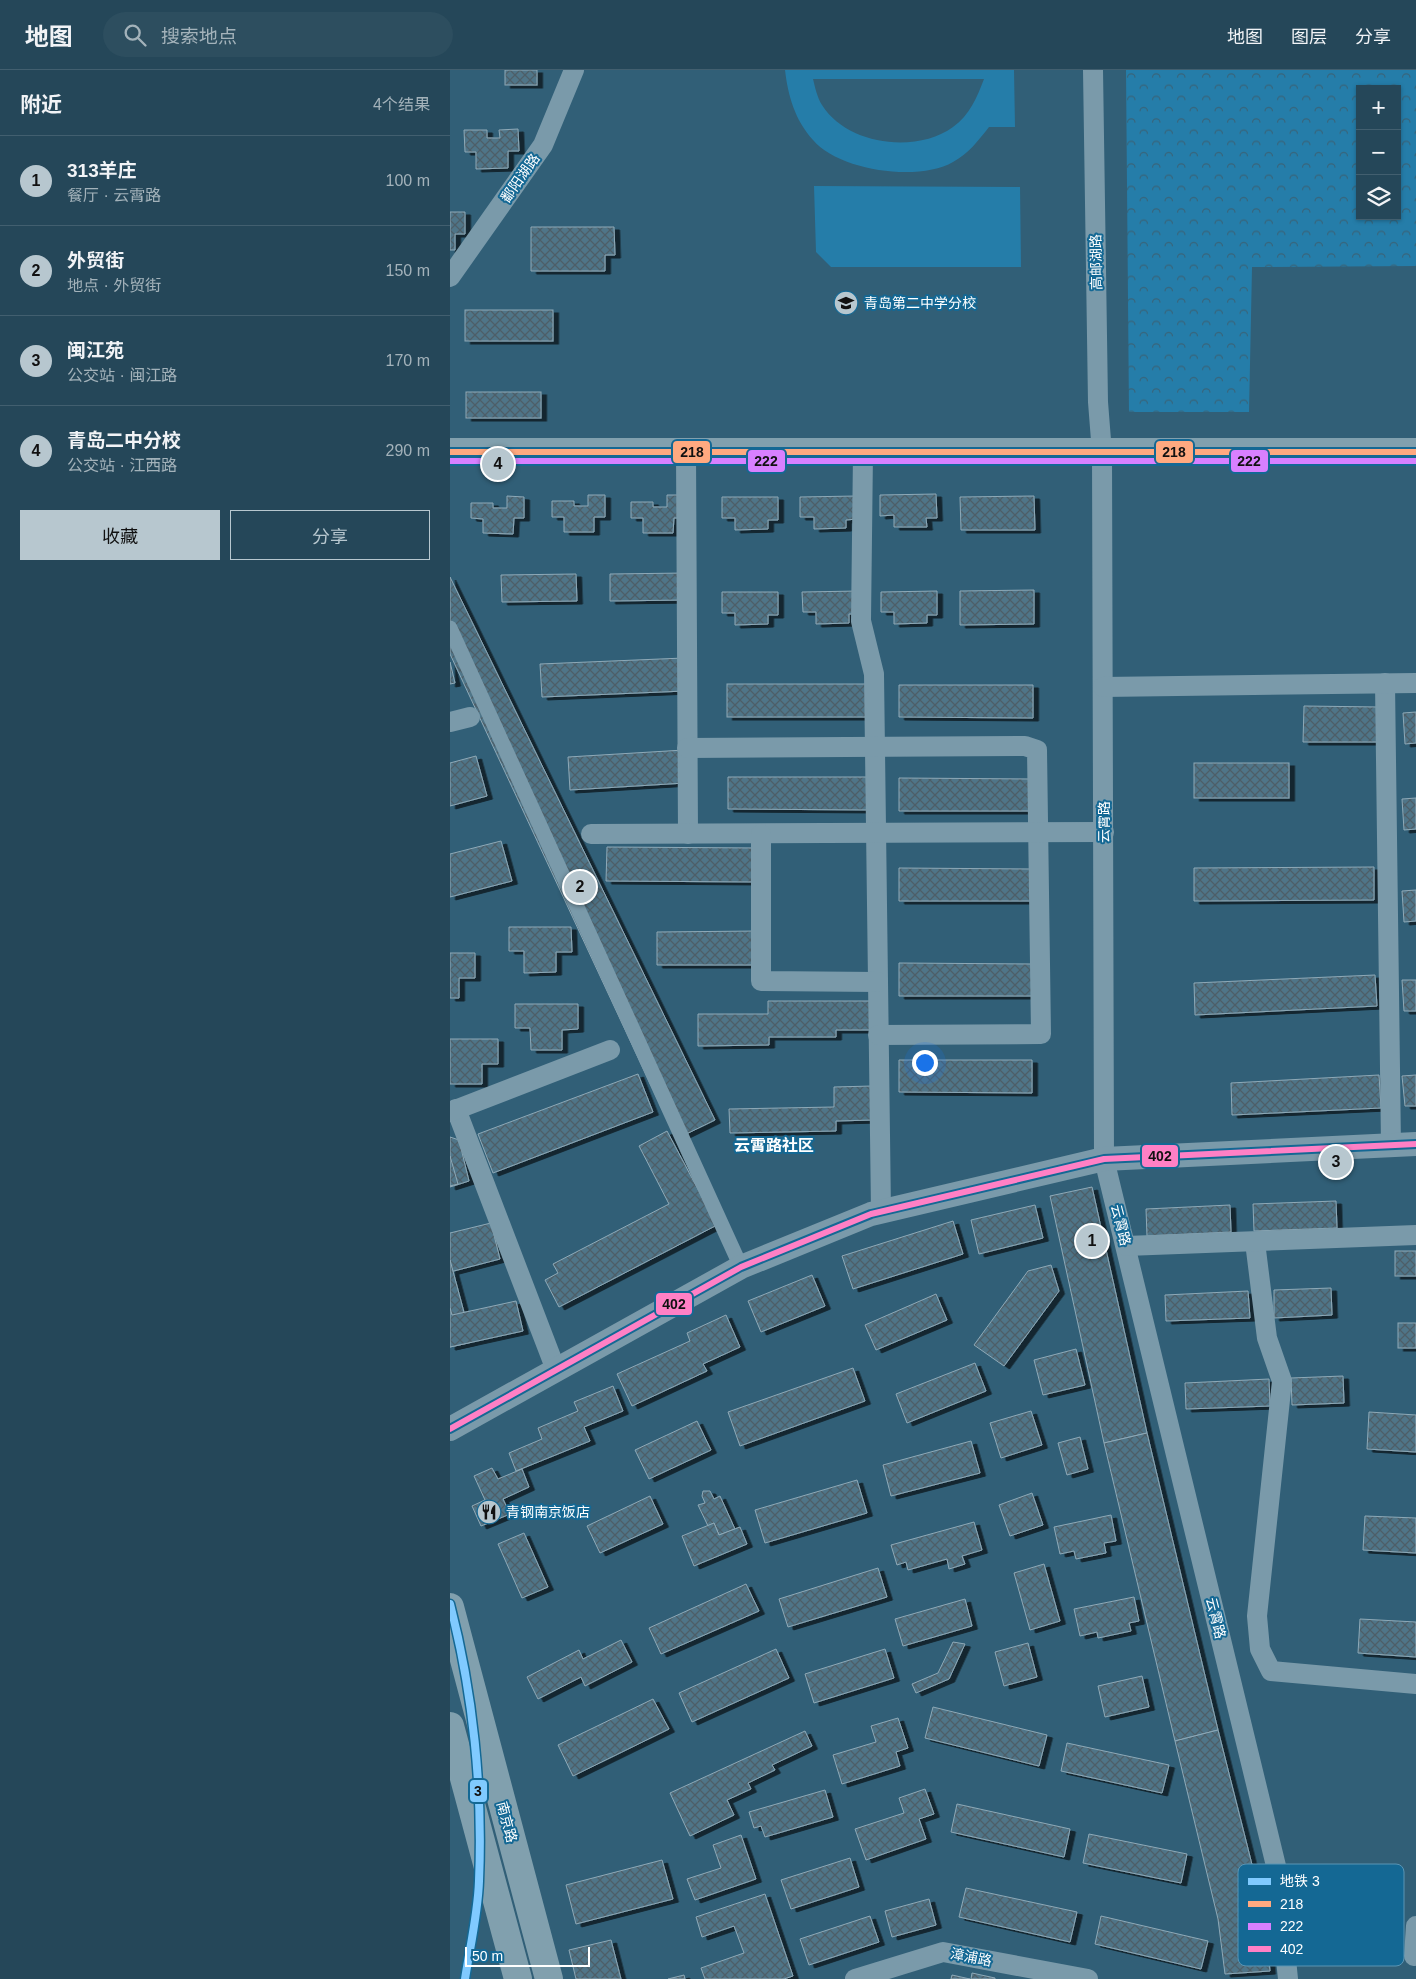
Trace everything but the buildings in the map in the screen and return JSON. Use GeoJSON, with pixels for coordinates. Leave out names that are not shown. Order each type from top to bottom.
{"type":"FeatureCollection","features":[{"type":"Feature","properties":{"kind":"main road"},"geometry":{"type":"LineString","coordinates":[[450,452],[1416,452]]}},
{"type":"Feature","properties":{"kind":"main road","name":"南京路"},"geometry":{"type":"LineString","coordinates":[[450,1607],[549,1979]]}},
{"type":"Feature","properties":{"kind":"main road"},"geometry":{"type":"LineString","coordinates":[[450,1726],[518,1979]]}},
{"type":"Feature","properties":{"kind":"street","name":"鄱阳湖路"},"geometry":{"type":"LineString","coordinates":[[450,276],[543,146],[574,70]]}},
{"type":"Feature","properties":{"kind":"street","name":"高邮湖路"},"geometry":{"type":"LineString","coordinates":[[1093,70],[1098,402],[1102,453]]}},
{"type":"Feature","properties":{"kind":"street"},"geometry":{"type":"LineString","coordinates":[[686,453],[688,834]]}},
{"type":"Feature","properties":{"kind":"street"},"geometry":{"type":"LineString","coordinates":[[863,453],[861,621],[874,674],[881,1212]]}},
{"type":"Feature","properties":{"kind":"street","name":"云霄路"},"geometry":{"type":"LineString","coordinates":[[1102,453],[1104,1159],[1276,1864]]}},
{"type":"Feature","properties":{"kind":"street"},"geometry":{"type":"LineString","coordinates":[[450,628],[741,1267]]}},
{"type":"Feature","properties":{"kind":"street"},"geometry":{"type":"LineString","coordinates":[[1385,683],[1391,1146]]}},
{"type":"Feature","properties":{"kind":"street"},"geometry":{"type":"LineString","coordinates":[[1104,687],[1416,683]]}},
{"type":"Feature","properties":{"kind":"street"},"geometry":{"type":"LineString","coordinates":[[450,722],[470,717]]}},
{"type":"Feature","properties":{"kind":"street"},"geometry":{"type":"LineString","coordinates":[[688,748],[1026,746],[1037,750],[1041,1034],[878,1034]]}},
{"type":"Feature","properties":{"kind":"street"},"geometry":{"type":"LineString","coordinates":[[591,834],[1038,834],[1104,832]]}},
{"type":"Feature","properties":{"kind":"street"},"geometry":{"type":"LineString","coordinates":[[761,834],[761,981],[878,982]]}},
{"type":"Feature","properties":{"kind":"street"},"geometry":{"type":"LineString","coordinates":[[556,1370],[453,1110],[610,1050]]}},
{"type":"Feature","properties":{"kind":"street"},"geometry":{"type":"LineString","coordinates":[[450,1429],[741,1267],[871,1214],[1104,1159],[1416,1144]]}},
{"type":"Feature","properties":{"kind":"street"},"geometry":{"type":"LineString","coordinates":[[1126,1246],[1416,1235]]}},
{"type":"Feature","properties":{"kind":"street"},"geometry":{"type":"LineString","coordinates":[[1255,1242],[1267,1338],[1282,1381],[1258,1616],[1260,1650],[1271,1671],[1416,1684]]}},
{"type":"Feature","properties":{"kind":"street"},"geometry":{"type":"LineString","coordinates":[[1414,1956],[1416,1926]]}},
{"type":"Feature","properties":{"kind":"street","name":"漳浦路"},"geometry":{"type":"LineString","coordinates":[[856,1979],[943,1952],[1088,1979]]}},
{"type":"Feature","properties":{"kind":"street","name":"云霄路"},"geometry":{"type":"LineString","coordinates":[[1287,1966],[1288,1979]]}},
{"type":"Feature","properties":{"kind":"green space"},"geometry":{"type":"Polygon","coordinates":[[[785,70],[1014,70],[1015,127],[989,127],[969,151],[953,162],[938,168],[901,172],[860,166],[825,151],[813,140],[797,116],[786,80],[785,70]],[[813,79],[822,105],[833,119],[865,137],[883,141],[902,142],[920,141],[938,135],[953,127],[964,117],[976,99],[984,79],[813,79]]]}},
{"type":"Feature","properties":{"kind":"green space"},"geometry":{"type":"Polygon","coordinates":[[[1126,70],[1416,70],[1416,266],[1252,267],[1249,412],[1129,412],[1126,70]]]}},
{"type":"Feature","properties":{"kind":"green space"},"geometry":{"type":"Polygon","coordinates":[[[814,186],[1020,187],[1021,267],[831,267],[816,252],[814,186]]]}},
{"type":"Feature","properties":{"kind":"metro line","name":"3"},"geometry":{"type":"LineString","coordinates":[[450,1604],[465,1671],[478,1776],[480,1846],[478,1893],[465,1979]]}},
{"type":"Feature","properties":{"kind":"transit line","name":"218"},"geometry":{"type":"LineString","coordinates":[[450,452],[1416,452]]}},
{"type":"Feature","properties":{"kind":"transit line","name":"222"},"geometry":{"type":"LineString","coordinates":[[450,461],[1416,461]]}},
{"type":"Feature","properties":{"kind":"transit line","name":"402"},"geometry":{"type":"LineString","coordinates":[[450,1429],[741,1267],[871,1214],[1104,1159],[1416,1144]]}},
{"type":"Feature","properties":{"kind":"place","name":"青岛第二中学分校"},"geometry":{"type":"Point","coordinates":[846,303]}},
{"type":"Feature","properties":{"kind":"place","name":"青岛二中分校"},"geometry":{"type":"Point","coordinates":[498,464]}},
{"type":"Feature","properties":{"kind":"place","name":"外贸街"},"geometry":{"type":"Point","coordinates":[580,887]}},
{"type":"Feature","properties":{"kind":"place","name":"闽江苑"},"geometry":{"type":"Point","coordinates":[1336,1162]}},
{"type":"Feature","properties":{"kind":"place","name":"313羊庄"},"geometry":{"type":"Point","coordinates":[1092,1241]}},
{"type":"Feature","properties":{"kind":"place","name":"青钢南京饭店"},"geometry":{"type":"Point","coordinates":[489,1512]}},
{"type":"Feature","properties":{"kind":"district","name":"云霄路社区"},"geometry":{"type":"Point","coordinates":[774,1145]}}]}
